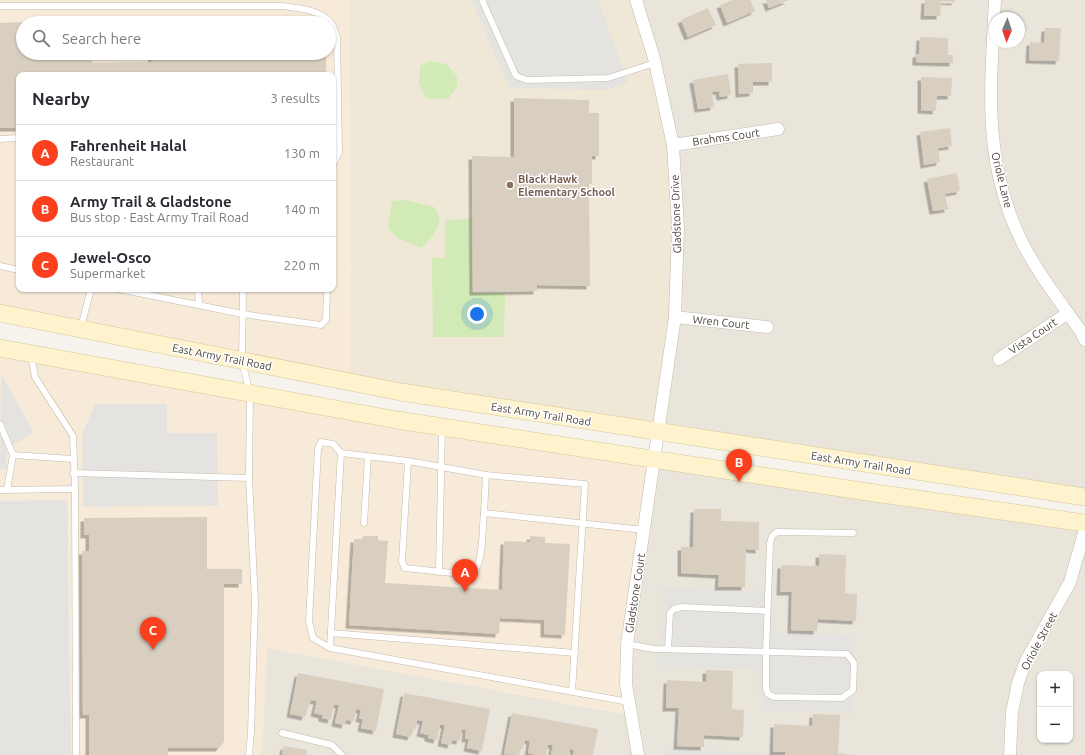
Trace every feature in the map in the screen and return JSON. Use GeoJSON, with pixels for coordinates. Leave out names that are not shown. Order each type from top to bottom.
{"type":"FeatureCollection","features":[{"type":"Feature","properties":{"kind":"main road","name":"East Army Trail Road"},"geometry":{"type":"LineString","coordinates":[[0,313],[401,392],[1085,496]]}},
{"type":"Feature","properties":{"kind":"main road"},"geometry":{"type":"LineString","coordinates":[[0,348],[250,394],[442,427],[861,491],[1085,523]]}},
{"type":"Feature","properties":{"kind":"street","name":"Gladstone Drive"},"geometry":{"type":"LineString","coordinates":[[636,0],[655,63],[673,145],[678,227],[674,317],[658,432]]}},
{"type":"Feature","properties":{"kind":"street","name":"Oriole Lane"},"geometry":{"type":"LineString","coordinates":[[995,0],[991,128],[999,177],[1020,238],[1037,268],[1085,340]]}},
{"type":"Feature","properties":{"kind":"street","name":"Brahms Court"},"geometry":{"type":"LineString","coordinates":[[673,145],[778,129]]}},
{"type":"Feature","properties":{"kind":"street","name":"Vista Court"},"geometry":{"type":"LineString","coordinates":[[999,359],[1068,313]]}},
{"type":"Feature","properties":{"kind":"street","name":"Wren Court"},"geometry":{"type":"LineString","coordinates":[[674,317],[767,327]]}},
{"type":"Feature","properties":{"kind":"street","name":"Gladstone Court"},"geometry":{"type":"LineString","coordinates":[[638,755],[626,677],[627,644],[658,432]]}},
{"type":"Feature","properties":{"kind":"street","name":"Oriole Street"},"geometry":{"type":"LineString","coordinates":[[1010,755],[1012,712],[1018,683],[1026,660],[1070,582],[1085,530]]}},
{"type":"Feature","properties":{"kind":"lane"},"geometry":{"type":"LineString","coordinates":[[482,0],[516,76],[521,78],[608,78],[655,63]]}},
{"type":"Feature","properties":{"kind":"lane"},"geometry":{"type":"LineString","coordinates":[[0,6],[281,6],[302,8],[323,16]]}},
{"type":"Feature","properties":{"kind":"lane"},"geometry":{"type":"LineString","coordinates":[[336,34],[339,152],[336,158]]}},
{"type":"Feature","properties":{"kind":"lane"},"geometry":{"type":"LineString","coordinates":[[0,139],[16,138]]}},
{"type":"Feature","properties":{"kind":"lane"},"geometry":{"type":"LineString","coordinates":[[0,266],[16,269]]}},
{"type":"Feature","properties":{"kind":"lane"},"geometry":{"type":"LineString","coordinates":[[80,329],[90,292]]}},
{"type":"Feature","properties":{"kind":"lane"},"geometry":{"type":"LineString","coordinates":[[134,292],[242,314],[321,325],[326,320],[327,292]]}},
{"type":"Feature","properties":{"kind":"lane"},"geometry":{"type":"LineString","coordinates":[[198,292],[199,305]]}},
{"type":"Feature","properties":{"kind":"lane"},"geometry":{"type":"LineString","coordinates":[[243,292],[242,361],[250,394],[249,478],[255,602],[249,755]]}},
{"type":"Feature","properties":{"kind":"lane"},"geometry":{"type":"LineString","coordinates":[[31,354],[35,377],[74,436],[73,473],[75,489],[76,755]]}},
{"type":"Feature","properties":{"kind":"lane"},"geometry":{"type":"LineString","coordinates":[[0,424],[12,455],[7,490]]}},
{"type":"Feature","properties":{"kind":"lane"},"geometry":{"type":"LineString","coordinates":[[439,572],[442,427]]}},
{"type":"Feature","properties":{"kind":"lane"},"geometry":{"type":"LineString","coordinates":[[572,692],[585,484],[486,475],[408,461],[341,453],[333,444],[321,442],[318,449],[309,621],[313,638],[330,648],[572,692],[629,702]]}},
{"type":"Feature","properties":{"kind":"lane"},"geometry":{"type":"LineString","coordinates":[[330,648],[341,453]]}},
{"type":"Feature","properties":{"kind":"lane"},"geometry":{"type":"LineString","coordinates":[[12,455],[73,459]]}},
{"type":"Feature","properties":{"kind":"lane"},"geometry":{"type":"LineString","coordinates":[[364,523],[368,456]]}},
{"type":"Feature","properties":{"kind":"lane"},"geometry":{"type":"LineString","coordinates":[[408,461],[402,562],[406,568],[471,575],[476,572],[479,564],[486,475]]}},
{"type":"Feature","properties":{"kind":"lane"},"geometry":{"type":"LineString","coordinates":[[73,473],[249,478]]}},
{"type":"Feature","properties":{"kind":"lane"},"geometry":{"type":"LineString","coordinates":[[0,490],[75,489]]}},
{"type":"Feature","properties":{"kind":"lane"},"geometry":{"type":"LineString","coordinates":[[484,513],[644,530]]}},
{"type":"Feature","properties":{"kind":"lane"},"geometry":{"type":"LineString","coordinates":[[627,644],[654,649],[766,653],[847,654],[854,663],[853,690],[842,698],[774,697],[768,694],[766,688],[766,653],[770,543],[772,536],[777,532],[853,533]]}},
{"type":"Feature","properties":{"kind":"lane"},"geometry":{"type":"LineString","coordinates":[[668,649],[670,613],[674,609],[682,607],[767,611]]}},
{"type":"Feature","properties":{"kind":"lane"},"geometry":{"type":"LineString","coordinates":[[331,633],[575,653]]}},
{"type":"Feature","properties":{"kind":"lane"},"geometry":{"type":"LineString","coordinates":[[282,733],[332,745],[342,755]]}},
{"type":"Feature","properties":{"kind":"shaded area"},"geometry":{"type":"Polygon","coordinates":[[[0,0],[350,0],[351,377],[0,309],[0,0]]]}},
{"type":"Feature","properties":{"kind":"shaded area","name":"Black Hawk Elementary School"},"geometry":{"type":"Polygon","coordinates":[[[350,0],[629,0],[649,62],[668,145],[672,225],[668,317],[654,427],[351,377],[350,0]]]}},
{"type":"Feature","properties":{"kind":"shaded area"},"geometry":{"type":"Polygon","coordinates":[[[471,0],[598,0],[628,82],[609,90],[509,88],[471,0]]]}},
{"type":"Feature","properties":{"kind":"shaded area"},"geometry":{"type":"Polygon","coordinates":[[[629,0],[1085,0],[1085,489],[654,427],[629,0]]]}},
{"type":"Feature","properties":{"kind":"shaded area"},"geometry":{"type":"Polygon","coordinates":[[[0,355],[646,464],[620,650],[624,714],[267,648],[262,755],[0,755],[0,355]]]}},
{"type":"Feature","properties":{"kind":"shaded area"},"geometry":{"type":"Polygon","coordinates":[[[1,373],[34,433],[7,448],[6,469],[0,469],[1,373]]]}},
{"type":"Feature","properties":{"kind":"shaded area"},"geometry":{"type":"Polygon","coordinates":[[[95,404],[167,404],[167,433],[217,433],[218,506],[83,507],[82,435],[95,404]]]}},
{"type":"Feature","properties":{"kind":"shaded area"},"geometry":{"type":"Polygon","coordinates":[[[646,464],[1085,530],[1085,755],[262,755],[267,648],[623,714],[620,650],[646,464]]]}},
{"type":"Feature","properties":{"kind":"shaded area"},"geometry":{"type":"Polygon","coordinates":[[[67,500],[71,755],[0,755],[0,501],[67,500]]]}},
{"type":"Feature","properties":{"kind":"shaded area"},"geometry":{"type":"Polygon","coordinates":[[[663,588],[770,592],[770,605],[775,610],[776,633],[855,635],[853,713],[762,710],[761,696],[759,692],[759,669],[655,665],[662,630],[663,588]]]}},
{"type":"Feature","properties":{"kind":"shaded area"},"geometry":{"type":"Polygon","coordinates":[[[667,749],[765,753],[765,755],[666,755],[667,749]]]}},
{"type":"Feature","properties":{"kind":"green space"},"geometry":{"type":"Polygon","coordinates":[[[430,61],[446,64],[457,76],[457,87],[448,99],[426,98],[419,84],[420,66],[430,61]]]}},
{"type":"Feature","properties":{"kind":"green space"},"geometry":{"type":"Polygon","coordinates":[[[405,200],[434,207],[438,213],[439,224],[437,229],[422,248],[397,238],[388,228],[392,201],[405,200]]]}},
{"type":"Feature","properties":{"kind":"green space"},"geometry":{"type":"Polygon","coordinates":[[[471,219],[472,293],[505,293],[504,337],[433,337],[432,258],[445,258],[445,220],[471,219]]]}},
{"type":"Feature","properties":{"kind":"building"},"geometry":{"type":"Polygon","coordinates":[[[733,0],[750,0],[755,11],[727,23],[720,5],[733,0]]]}},
{"type":"Feature","properties":{"kind":"building"},"geometry":{"type":"Polygon","coordinates":[[[766,0],[789,0],[769,8],[766,0]]]}},
{"type":"Feature","properties":{"kind":"building"},"geometry":{"type":"Polygon","coordinates":[[[925,0],[955,0],[955,2],[941,1],[940,16],[924,16],[925,0]]]}},
{"type":"Feature","properties":{"kind":"building"},"geometry":{"type":"Polygon","coordinates":[[[708,8],[716,25],[688,37],[681,20],[708,8]]]}},
{"type":"Feature","properties":{"kind":"building"},"geometry":{"type":"Polygon","coordinates":[[[16,22],[16,60],[92,60],[92,63],[151,62],[151,60],[326,60],[326,72],[16,72],[16,128],[0,128],[0,23],[16,22]]]}},
{"type":"Feature","properties":{"kind":"building"},"geometry":{"type":"Polygon","coordinates":[[[1045,28],[1061,28],[1059,61],[1029,60],[1030,42],[1044,43],[1045,28]]]}},
{"type":"Feature","properties":{"kind":"building"},"geometry":{"type":"Polygon","coordinates":[[[920,37],[948,38],[948,55],[953,55],[953,63],[916,62],[916,54],[919,54],[920,37]]]}},
{"type":"Feature","properties":{"kind":"building"},"geometry":{"type":"Polygon","coordinates":[[[772,63],[772,82],[753,82],[753,93],[739,94],[738,64],[772,63]]]}},
{"type":"Feature","properties":{"kind":"building"},"geometry":{"type":"Polygon","coordinates":[[[728,74],[731,95],[720,97],[719,91],[712,92],[714,107],[698,109],[693,80],[728,74]]]}},
{"type":"Feature","properties":{"kind":"building"},"geometry":{"type":"Polygon","coordinates":[[[921,77],[952,78],[951,96],[937,96],[936,111],[921,110],[921,77]]]}},
{"type":"Feature","properties":{"kind":"building"},"geometry":{"type":"Polygon","coordinates":[[[514,98],[589,100],[589,113],[599,113],[599,156],[592,156],[592,184],[589,184],[590,286],[537,285],[537,291],[473,292],[472,156],[514,157],[514,98]]]}},
{"type":"Feature","properties":{"kind":"building"},"geometry":{"type":"Polygon","coordinates":[[[950,128],[952,146],[938,148],[940,162],[924,165],[920,132],[950,128]]]}},
{"type":"Feature","properties":{"kind":"building"},"geometry":{"type":"Polygon","coordinates":[[[957,173],[960,191],[945,194],[948,209],[933,211],[927,179],[957,173]]]}},
{"type":"Feature","properties":{"kind":"building"},"geometry":{"type":"Polygon","coordinates":[[[694,509],[721,509],[721,521],[759,522],[759,550],[746,549],[745,587],[718,587],[719,575],[681,573],[681,547],[693,547],[694,509]]]}},
{"type":"Feature","properties":{"kind":"building"},"geometry":{"type":"Polygon","coordinates":[[[207,517],[207,569],[242,569],[242,584],[224,584],[224,742],[219,748],[168,748],[168,755],[89,755],[89,715],[83,715],[82,551],[89,551],[89,535],[84,535],[84,518],[207,517]]]}},
{"type":"Feature","properties":{"kind":"building"},"geometry":{"type":"Polygon","coordinates":[[[363,536],[378,536],[378,540],[388,541],[385,583],[502,590],[504,541],[530,542],[530,536],[545,537],[545,543],[570,544],[565,635],[544,634],[544,620],[500,618],[499,634],[349,625],[354,539],[362,539],[363,536]]]}},
{"type":"Feature","properties":{"kind":"building"},"geometry":{"type":"Polygon","coordinates":[[[819,554],[846,555],[845,593],[857,594],[856,621],[818,619],[817,631],[791,630],[792,592],[780,592],[781,565],[819,566],[819,554]]]}},
{"type":"Feature","properties":{"kind":"building"},"geometry":{"type":"Polygon","coordinates":[[[706,670],[733,671],[732,709],[744,710],[743,737],[704,735],[704,747],[677,746],[679,708],[666,708],[667,680],[706,682],[706,670]]]}},
{"type":"Feature","properties":{"kind":"building"},"geometry":{"type":"Polygon","coordinates":[[[298,673],[384,689],[376,731],[361,728],[363,719],[359,719],[361,710],[356,709],[354,721],[346,720],[345,725],[335,723],[339,705],[334,705],[331,720],[322,718],[322,715],[314,713],[317,701],[311,700],[305,717],[290,714],[298,673]]]}},
{"type":"Feature","properties":{"kind":"building"},"geometry":{"type":"Polygon","coordinates":[[[404,693],[490,709],[482,751],[467,748],[469,739],[465,739],[466,730],[462,729],[460,741],[452,740],[451,745],[441,743],[445,725],[440,725],[437,740],[428,738],[428,735],[420,733],[423,721],[417,720],[416,729],[413,729],[411,737],[396,734],[404,693]]]}},
{"type":"Feature","properties":{"kind":"building"},"geometry":{"type":"Polygon","coordinates":[[[512,713],[598,729],[593,755],[573,755],[574,750],[570,749],[569,755],[551,755],[553,745],[548,745],[546,755],[536,755],[528,753],[530,741],[525,740],[523,749],[521,749],[519,755],[504,754],[512,713]]]}},
{"type":"Feature","properties":{"kind":"building"},"geometry":{"type":"Polygon","coordinates":[[[813,714],[840,715],[838,753],[851,755],[785,755],[785,752],[773,752],[774,724],[812,726],[813,714]]]}},
{"type":"Feature","properties":{"kind":"building"},"geometry":{"type":"Polygon","coordinates":[[[284,746],[307,750],[306,755],[282,755],[284,746]]]}},
{"type":"Feature","properties":{"kind":"place","name":"Black Hawk Elementary School"},"geometry":{"type":"Point","coordinates":[510,185]}},
{"type":"Feature","properties":{"kind":"place","name":"Army Trail & Gladstone"},"geometry":{"type":"Point","coordinates":[739,482]}},
{"type":"Feature","properties":{"kind":"place","name":"Fahrenheit Halal"},"geometry":{"type":"Point","coordinates":[465,592]}},
{"type":"Feature","properties":{"kind":"place","name":"Jewel-Osco"},"geometry":{"type":"Point","coordinates":[153,650]}}]}
